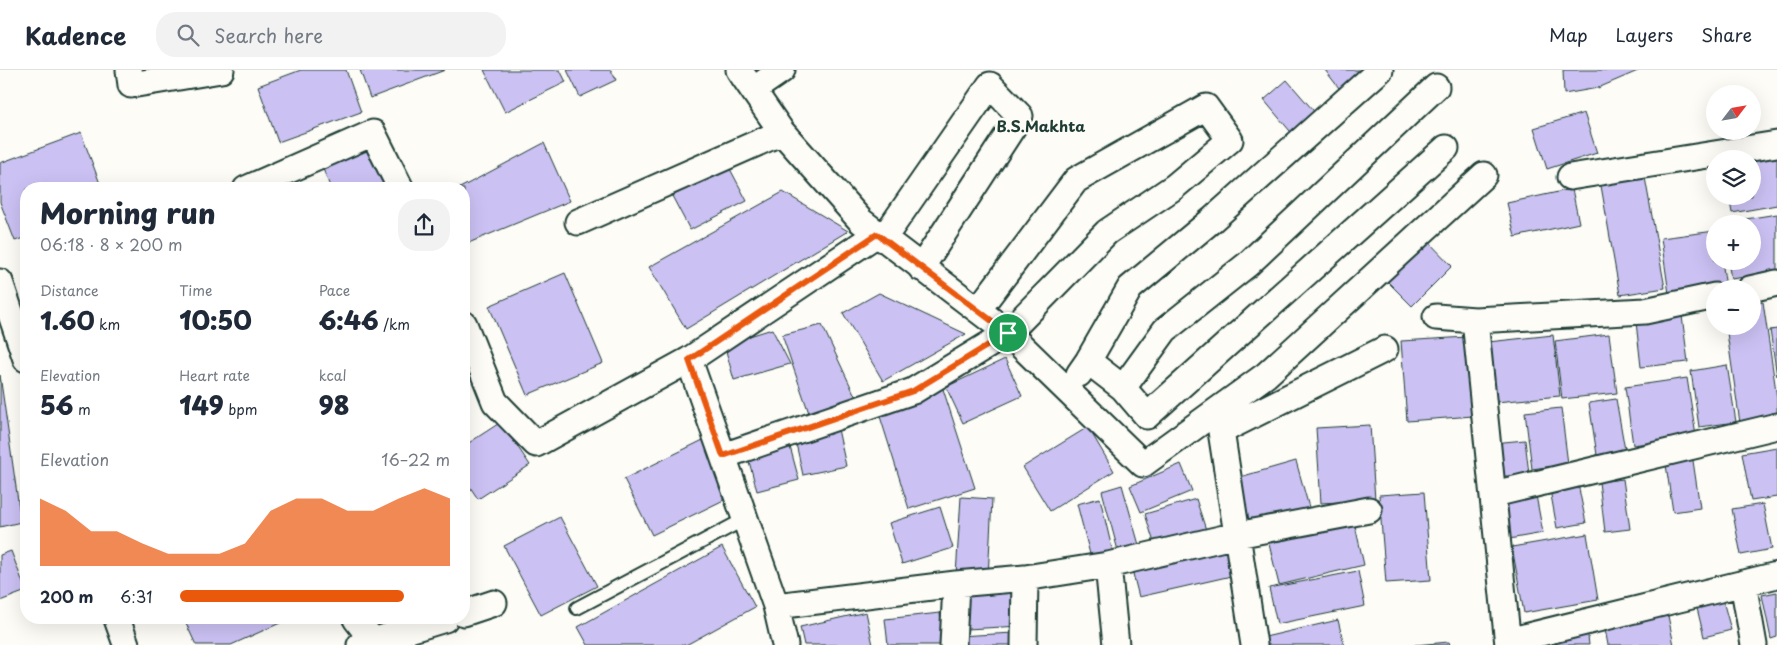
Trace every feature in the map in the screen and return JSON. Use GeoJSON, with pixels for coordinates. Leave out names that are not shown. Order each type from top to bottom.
{"type":"FeatureCollection","features":[{"type":"Feature","properties":{"kind":"street"},"geometry":{"type":"LineString","coordinates":[[129,70],[131,85],[221,70]]}},
{"type":"Feature","properties":{"kind":"street"},"geometry":{"type":"LineString","coordinates":[[739,70],[782,132],[861,221],[1008,333],[1143,464]]}},
{"type":"Feature","properties":{"kind":"street"},"geometry":{"type":"LineString","coordinates":[[753,90],[782,70]]}},
{"type":"Feature","properties":{"kind":"street"},"geometry":{"type":"LineString","coordinates":[[1067,390],[1088,361],[1130,288],[1212,220],[1380,70]]}},
{"type":"Feature","properties":{"kind":"street"},"geometry":{"type":"LineString","coordinates":[[470,339],[495,402],[536,444],[689,360],[880,236],[990,85],[1020,116],[921,268]]}},
{"type":"Feature","properties":{"kind":"street"},"geometry":{"type":"LineString","coordinates":[[1123,388],[1165,330],[1248,264],[1436,87]]}},
{"type":"Feature","properties":{"kind":"street"},"geometry":{"type":"LineString","coordinates":[[723,456],[913,391],[1008,333],[1107,232],[1174,187],[1230,140],[1206,107],[1076,180],[978,310]]}},
{"type":"Feature","properties":{"kind":"street"},"geometry":{"type":"LineString","coordinates":[[578,222],[782,132]]}},
{"type":"Feature","properties":{"kind":"street"},"geometry":{"type":"LineString","coordinates":[[262,182],[373,133],[398,182]]}},
{"type":"Feature","properties":{"kind":"street"},"geometry":{"type":"LineString","coordinates":[[1570,177],[1777,144]]}},
{"type":"Feature","properties":{"kind":"street"},"geometry":{"type":"LineString","coordinates":[[1088,361],[1123,388],[1147,416],[1446,148]]}},
{"type":"Feature","properties":{"kind":"street"},"geometry":{"type":"LineString","coordinates":[[1143,464],[1266,375],[1484,175]]}},
{"type":"Feature","properties":{"kind":"street"},"geometry":{"type":"LineString","coordinates":[[0,282],[15,349]]}},
{"type":"Feature","properties":{"kind":"street"},"geometry":{"type":"LineString","coordinates":[[1761,287],[1777,283]]}},
{"type":"Feature","properties":{"kind":"street"},"geometry":{"type":"LineString","coordinates":[[1436,317],[1475,320],[1645,311],[1706,298]]}},
{"type":"Feature","properties":{"kind":"street"},"geometry":{"type":"LineString","coordinates":[[1475,320],[1508,643],[1777,575]]}},
{"type":"Feature","properties":{"kind":"street"},"geometry":{"type":"LineString","coordinates":[[1143,464],[1221,430],[1385,349]]}},
{"type":"Feature","properties":{"kind":"street"},"geometry":{"type":"LineString","coordinates":[[689,360],[776,606],[785,645]]}},
{"type":"Feature","properties":{"kind":"street"},"geometry":{"type":"LineString","coordinates":[[1494,494],[1777,426]]}},
{"type":"Feature","properties":{"kind":"street"},"geometry":{"type":"LineString","coordinates":[[1221,430],[1254,645]]}},
{"type":"Feature","properties":{"kind":"street"},"geometry":{"type":"LineString","coordinates":[[776,606],[956,584],[1025,578],[1108,565],[1237,535],[1369,510]]}},
{"type":"Feature","properties":{"kind":"street"},"geometry":{"type":"LineString","coordinates":[[1108,565],[1116,645]]}},
{"type":"Feature","properties":{"kind":"street"},"geometry":{"type":"LineString","coordinates":[[1024,645],[1025,578]]}},
{"type":"Feature","properties":{"kind":"street"},"geometry":{"type":"LineString","coordinates":[[1743,583],[1754,645]]}},
{"type":"Feature","properties":{"kind":"street"},"geometry":{"type":"LineString","coordinates":[[953,645],[956,584]]}},
{"type":"Feature","properties":{"kind":"street"},"geometry":{"type":"LineString","coordinates":[[470,611],[494,604]]}},
{"type":"Feature","properties":{"kind":"street"},"geometry":{"type":"LineString","coordinates":[[119,624],[127,645],[121,645]]}},
{"type":"Feature","properties":{"kind":"street"},"geometry":{"type":"LineString","coordinates":[[358,624],[367,643],[429,624]]}},
{"type":"Feature","properties":{"kind":"lane"},"geometry":{"type":"LineString","coordinates":[[577,608],[745,518]]}},
{"type":"Feature","properties":{"kind":"building"},"geometry":{"type":"Polygon","coordinates":[[[301,70],[346,70],[361,112],[278,142],[258,86],[301,70]]]}},
{"type":"Feature","properties":{"kind":"building"},"geometry":{"type":"Polygon","coordinates":[[[360,70],[445,70],[370,98],[360,70]]]}},
{"type":"Feature","properties":{"kind":"building"},"geometry":{"type":"Polygon","coordinates":[[[484,70],[560,70],[566,82],[505,112],[484,70]]]}},
{"type":"Feature","properties":{"kind":"building"},"geometry":{"type":"Polygon","coordinates":[[[567,70],[611,70],[616,80],[580,97],[567,70]]]}},
{"type":"Feature","properties":{"kind":"building"},"geometry":{"type":"Polygon","coordinates":[[[1325,70],[1370,70],[1342,92],[1325,70]]]}},
{"type":"Feature","properties":{"kind":"building"},"geometry":{"type":"Polygon","coordinates":[[[1563,70],[1640,70],[1598,88],[1564,94],[1563,70]]]}},
{"type":"Feature","properties":{"kind":"building"},"geometry":{"type":"Polygon","coordinates":[[[1287,80],[1319,117],[1295,137],[1264,100],[1287,80]]]}},
{"type":"Feature","properties":{"kind":"building"},"geometry":{"type":"Polygon","coordinates":[[[1584,113],[1597,153],[1547,169],[1534,128],[1584,113]]]}},
{"type":"Feature","properties":{"kind":"building"},"geometry":{"type":"Polygon","coordinates":[[[81,133],[99,182],[20,182],[20,239],[15,241],[0,202],[0,163],[81,133]]]}},
{"type":"Feature","properties":{"kind":"building"},"geometry":{"type":"Polygon","coordinates":[[[544,143],[570,201],[470,242],[470,183],[544,143]]]}},
{"type":"Feature","properties":{"kind":"building"},"geometry":{"type":"Polygon","coordinates":[[[368,145],[383,182],[328,182],[321,164],[368,145]]]}},
{"type":"Feature","properties":{"kind":"building"},"geometry":{"type":"Polygon","coordinates":[[[1777,153],[1777,205],[1732,213],[1731,205],[1761,205],[1761,157],[1777,153]]]}},
{"type":"Feature","properties":{"kind":"building"},"geometry":{"type":"Polygon","coordinates":[[[729,167],[747,201],[690,230],[672,196],[729,167]]]}},
{"type":"Feature","properties":{"kind":"building"},"geometry":{"type":"Polygon","coordinates":[[[1644,172],[1665,288],[1620,295],[1600,180],[1644,172]]]}},
{"type":"Feature","properties":{"kind":"building"},"geometry":{"type":"Polygon","coordinates":[[[1572,189],[1579,223],[1515,237],[1507,203],[1572,189]]]}},
{"type":"Feature","properties":{"kind":"building"},"geometry":{"type":"Polygon","coordinates":[[[783,192],[848,231],[686,329],[649,267],[783,192]]]}},
{"type":"Feature","properties":{"kind":"building"},"geometry":{"type":"Polygon","coordinates":[[[1777,214],[1777,272],[1731,279],[1730,270],[1761,270],[1761,217],[1777,214]]]}},
{"type":"Feature","properties":{"kind":"building"},"geometry":{"type":"Polygon","coordinates":[[[1706,232],[1706,270],[1723,270],[1725,280],[1706,280],[1706,289],[1669,294],[1661,238],[1706,232]]]}},
{"type":"Feature","properties":{"kind":"building"},"geometry":{"type":"Polygon","coordinates":[[[1422,235],[1452,266],[1412,306],[1381,275],[1422,235]]]}},
{"type":"Feature","properties":{"kind":"building"},"geometry":{"type":"Polygon","coordinates":[[[565,273],[603,363],[527,395],[489,306],[565,273]]]}},
{"type":"Feature","properties":{"kind":"building"},"geometry":{"type":"Polygon","coordinates":[[[879,293],[966,334],[883,381],[843,313],[879,293]]]}},
{"type":"Feature","properties":{"kind":"building"},"geometry":{"type":"Polygon","coordinates":[[[1761,302],[1763,302],[1777,398],[1777,417],[1740,423],[1727,335],[1761,335],[1761,302]]]}},
{"type":"Feature","properties":{"kind":"building"},"geometry":{"type":"Polygon","coordinates":[[[1682,316],[1688,362],[1641,367],[1636,322],[1682,316]]]}},
{"type":"Feature","properties":{"kind":"building"},"geometry":{"type":"Polygon","coordinates":[[[822,325],[858,402],[809,413],[782,335],[822,325]]]}},
{"type":"Feature","properties":{"kind":"building"},"geometry":{"type":"Polygon","coordinates":[[[772,329],[790,364],[734,380],[724,344],[772,329]]]}},
{"type":"Feature","properties":{"kind":"building"},"geometry":{"type":"Polygon","coordinates":[[[1777,329],[1777,376],[1770,330],[1777,329]]]}},
{"type":"Feature","properties":{"kind":"building"},"geometry":{"type":"Polygon","coordinates":[[[1609,334],[1617,393],[1562,399],[1555,341],[1609,334]]]}},
{"type":"Feature","properties":{"kind":"building"},"geometry":{"type":"Polygon","coordinates":[[[1553,335],[1560,396],[1485,403],[1479,343],[1553,335]]]}},
{"type":"Feature","properties":{"kind":"building"},"geometry":{"type":"Polygon","coordinates":[[[1467,337],[1473,416],[1407,421],[1401,341],[1467,337]]]}},
{"type":"Feature","properties":{"kind":"building"},"geometry":{"type":"Polygon","coordinates":[[[1005,359],[1022,396],[963,423],[946,387],[1005,359]]]}},
{"type":"Feature","properties":{"kind":"building"},"geometry":{"type":"Polygon","coordinates":[[[1727,365],[1736,422],[1699,427],[1691,371],[1727,365]]]}},
{"type":"Feature","properties":{"kind":"building"},"geometry":{"type":"Polygon","coordinates":[[[0,375],[20,522],[0,527],[0,375]]]}},
{"type":"Feature","properties":{"kind":"building"},"geometry":{"type":"Polygon","coordinates":[[[1687,378],[1696,436],[1633,445],[1625,387],[1687,378]]]}},
{"type":"Feature","properties":{"kind":"building"},"geometry":{"type":"Polygon","coordinates":[[[943,389],[975,488],[909,509],[878,410],[943,389]]]}},
{"type":"Feature","properties":{"kind":"building"},"geometry":{"type":"Polygon","coordinates":[[[1616,399],[1625,450],[1597,455],[1589,403],[1616,399]]]}},
{"type":"Feature","properties":{"kind":"building"},"geometry":{"type":"Polygon","coordinates":[[[1561,408],[1568,464],[1532,469],[1525,412],[1561,408]]]}},
{"type":"Feature","properties":{"kind":"building"},"geometry":{"type":"Polygon","coordinates":[[[501,422],[530,465],[478,499],[470,487],[470,442],[501,422]]]}},
{"type":"Feature","properties":{"kind":"building"},"geometry":{"type":"Polygon","coordinates":[[[1370,425],[1375,500],[1321,503],[1316,428],[1370,425]]]}},
{"type":"Feature","properties":{"kind":"building"},"geometry":{"type":"Polygon","coordinates":[[[1088,427],[1114,471],[1050,511],[1023,467],[1088,427]]]}},
{"type":"Feature","properties":{"kind":"building"},"geometry":{"type":"Polygon","coordinates":[[[838,429],[846,466],[803,475],[795,439],[838,429]]]}},
{"type":"Feature","properties":{"kind":"building"},"geometry":{"type":"Polygon","coordinates":[[[705,439],[734,495],[652,535],[624,479],[705,439]]]}},
{"type":"Feature","properties":{"kind":"building"},"geometry":{"type":"Polygon","coordinates":[[[1525,440],[1529,474],[1496,477],[1493,443],[1525,440]]]}},
{"type":"Feature","properties":{"kind":"building"},"geometry":{"type":"Polygon","coordinates":[[[789,443],[799,480],[757,491],[747,454],[789,443]]]}},
{"type":"Feature","properties":{"kind":"building"},"geometry":{"type":"Polygon","coordinates":[[[1777,447],[1777,497],[1751,501],[1742,453],[1777,447]]]}},
{"type":"Feature","properties":{"kind":"building"},"geometry":{"type":"Polygon","coordinates":[[[1692,454],[1700,508],[1673,512],[1665,458],[1692,454]]]}},
{"type":"Feature","properties":{"kind":"building"},"geometry":{"type":"Polygon","coordinates":[[[1296,461],[1310,511],[1247,528],[1233,479],[1296,461]]]}},
{"type":"Feature","properties":{"kind":"building"},"geometry":{"type":"Polygon","coordinates":[[[1181,464],[1192,491],[1141,512],[1130,486],[1181,464]]]}},
{"type":"Feature","properties":{"kind":"building"},"geometry":{"type":"Polygon","coordinates":[[[1577,479],[1586,523],[1557,528],[1549,484],[1577,479]]]}},
{"type":"Feature","properties":{"kind":"building"},"geometry":{"type":"Polygon","coordinates":[[[1623,479],[1630,529],[1605,532],[1599,482],[1623,479]]]}},
{"type":"Feature","properties":{"kind":"building"},"geometry":{"type":"Polygon","coordinates":[[[1122,485],[1141,552],[1120,558],[1102,491],[1122,485]]]}},
{"type":"Feature","properties":{"kind":"building"},"geometry":{"type":"Polygon","coordinates":[[[1535,490],[1543,533],[1509,539],[1502,497],[1535,490]]]}},
{"type":"Feature","properties":{"kind":"building"},"geometry":{"type":"Polygon","coordinates":[[[1424,492],[1431,580],[1386,583],[1379,495],[1424,492]]]}},
{"type":"Feature","properties":{"kind":"building"},"geometry":{"type":"Polygon","coordinates":[[[961,497],[992,499],[988,578],[956,575],[961,497]]]}},
{"type":"Feature","properties":{"kind":"building"},"geometry":{"type":"Polygon","coordinates":[[[1100,498],[1113,553],[1091,558],[1077,504],[1100,498]]]}},
{"type":"Feature","properties":{"kind":"building"},"geometry":{"type":"Polygon","coordinates":[[[1196,499],[1207,533],[1156,549],[1145,514],[1196,499]]]}},
{"type":"Feature","properties":{"kind":"building"},"geometry":{"type":"Polygon","coordinates":[[[1763,504],[1772,549],[1741,555],[1732,509],[1763,504]]]}},
{"type":"Feature","properties":{"kind":"building"},"geometry":{"type":"Polygon","coordinates":[[[940,507],[953,548],[902,564],[889,523],[940,507]]]}},
{"type":"Feature","properties":{"kind":"building"},"geometry":{"type":"Polygon","coordinates":[[[560,517],[597,586],[541,615],[504,546],[560,517]]]}},
{"type":"Feature","properties":{"kind":"building"},"geometry":{"type":"Polygon","coordinates":[[[1354,521],[1364,565],[1279,585],[1268,540],[1354,521]]]}},
{"type":"Feature","properties":{"kind":"building"},"geometry":{"type":"Polygon","coordinates":[[[1587,534],[1598,600],[1524,613],[1512,547],[1587,534]]]}},
{"type":"Feature","properties":{"kind":"building"},"geometry":{"type":"Polygon","coordinates":[[[1232,543],[1240,574],[1139,597],[1131,566],[1232,543]]]}},
{"type":"Feature","properties":{"kind":"building"},"geometry":{"type":"Polygon","coordinates":[[[722,547],[755,607],[686,645],[588,645],[578,627],[722,547]]]}},
{"type":"Feature","properties":{"kind":"building"},"geometry":{"type":"Polygon","coordinates":[[[11,551],[20,575],[20,593],[0,601],[0,555],[11,551]]]}},
{"type":"Feature","properties":{"kind":"building"},"geometry":{"type":"Polygon","coordinates":[[[1358,571],[1365,606],[1277,624],[1269,588],[1358,571]]]}},
{"type":"Feature","properties":{"kind":"building"},"geometry":{"type":"Polygon","coordinates":[[[1018,592],[1020,626],[967,629],[965,595],[1018,592]]]}},
{"type":"Feature","properties":{"kind":"building"},"geometry":{"type":"Polygon","coordinates":[[[1777,592],[1777,637],[1771,639],[1762,595],[1777,592]]]}},
{"type":"Feature","properties":{"kind":"building"},"geometry":{"type":"Polygon","coordinates":[[[1722,597],[1731,630],[1704,637],[1696,604],[1722,597]]]}},
{"type":"Feature","properties":{"kind":"building"},"geometry":{"type":"Polygon","coordinates":[[[1667,611],[1674,645],[1608,645],[1604,624],[1667,611]]]}},
{"type":"Feature","properties":{"kind":"building"},"geometry":{"type":"Polygon","coordinates":[[[866,612],[873,645],[804,645],[800,627],[866,612]]]}},
{"type":"Feature","properties":{"kind":"building"},"geometry":{"type":"Polygon","coordinates":[[[940,613],[944,645],[888,645],[885,619],[940,613]]]}},
{"type":"Feature","properties":{"kind":"building"},"geometry":{"type":"Polygon","coordinates":[[[1338,620],[1344,645],[1267,645],[1265,637],[1338,620]]]}},
{"type":"Feature","properties":{"kind":"building"},"geometry":{"type":"Polygon","coordinates":[[[186,624],[278,624],[231,645],[196,645],[186,624]]]}},
{"type":"Feature","properties":{"kind":"building"},"geometry":{"type":"Polygon","coordinates":[[[1587,627],[1589,645],[1534,645],[1587,627]]]}},
{"type":"Feature","properties":{"kind":"building"},"geometry":{"type":"Polygon","coordinates":[[[1014,633],[1015,645],[959,645],[958,636],[1014,633]]]}},
{"type":"Feature","properties":{"kind":"building"},"geometry":{"type":"Polygon","coordinates":[[[1449,642],[1450,645],[1415,645],[1449,642]]]}},
{"type":"Feature","properties":{"kind":"district","name":"B.S.Makhta"},"geometry":{"type":"Point","coordinates":[1041,125]}},
{"type":"Feature","properties":{"kind":"route"},"geometry":{"type":"LineString","coordinates":[[877,234],[1008,333],[913,391],[723,456],[689,360],[877,234]]}}]}
